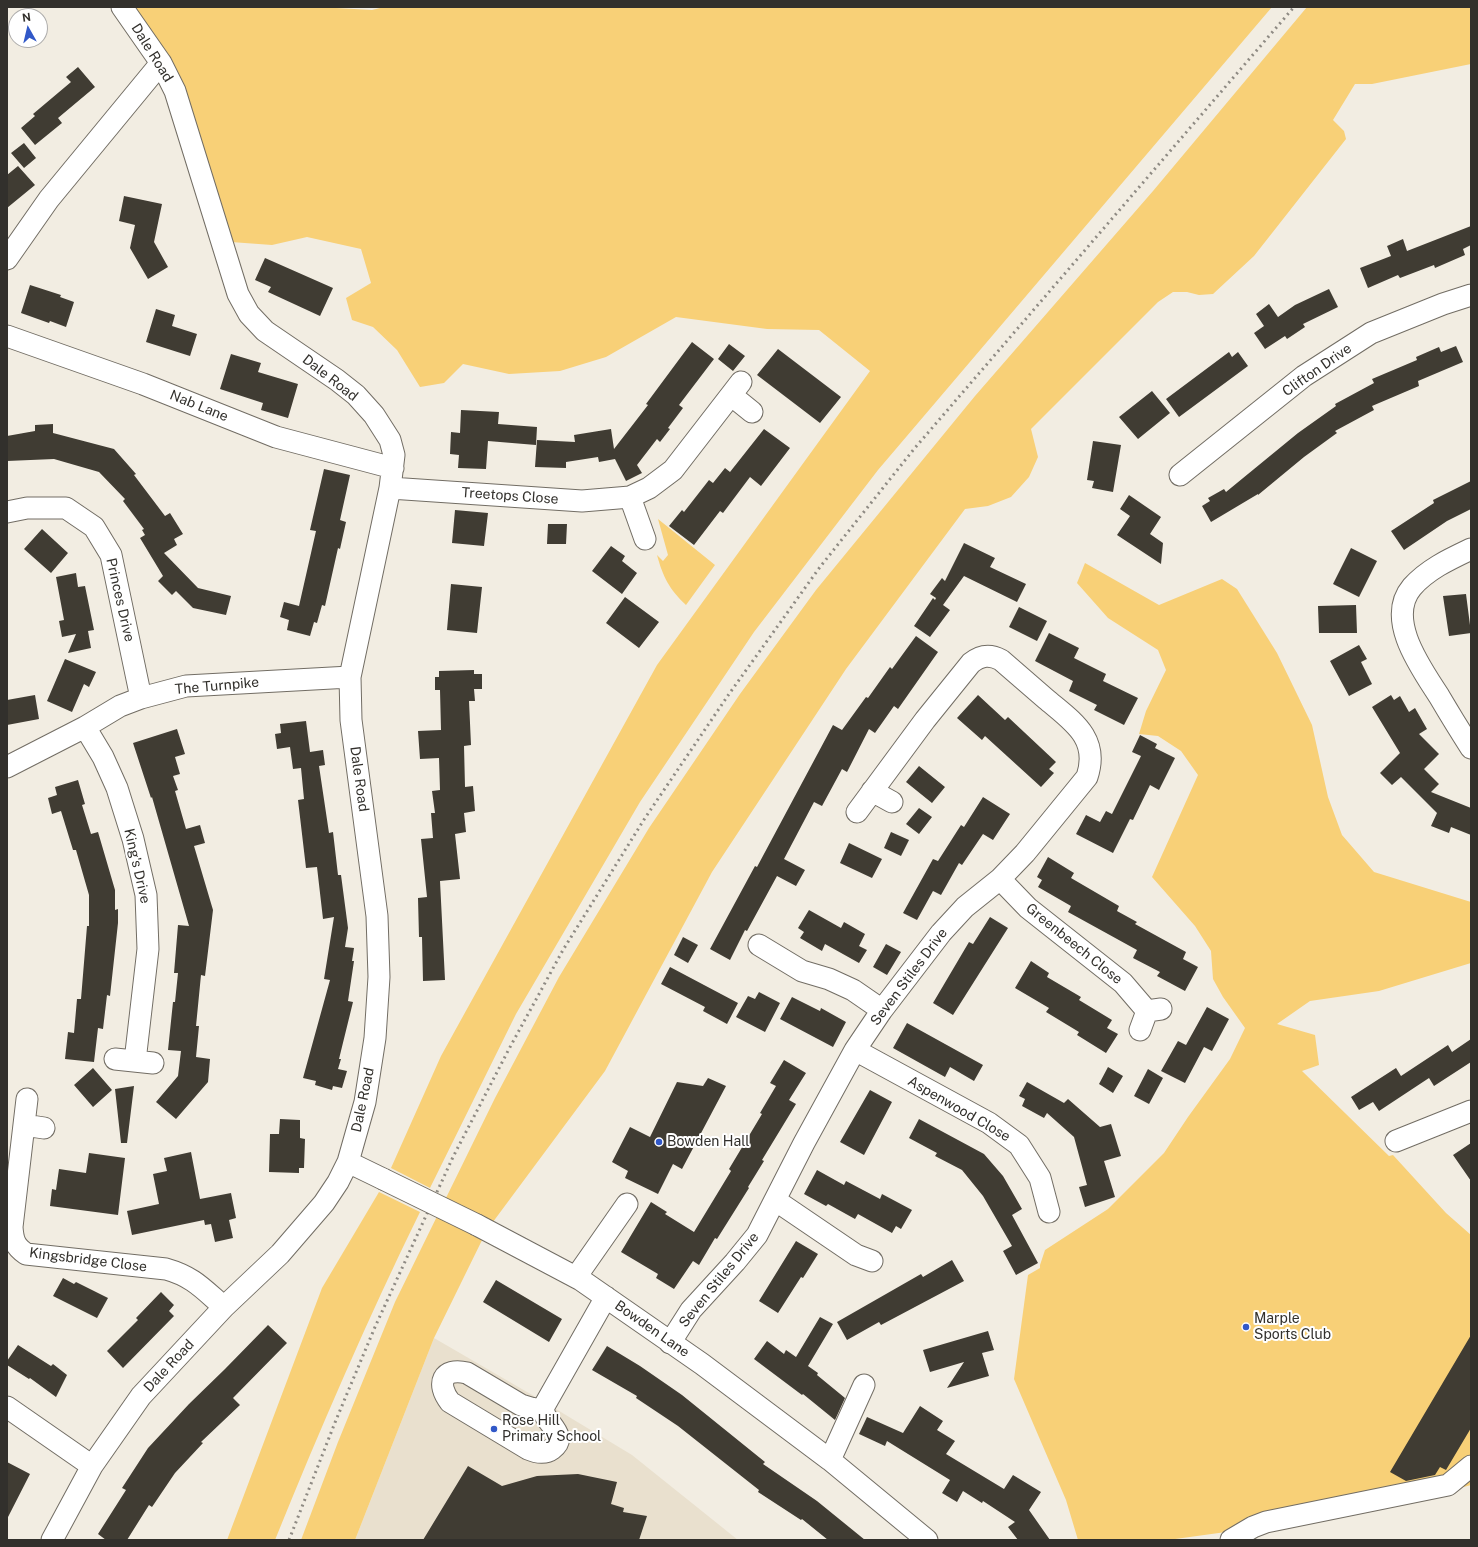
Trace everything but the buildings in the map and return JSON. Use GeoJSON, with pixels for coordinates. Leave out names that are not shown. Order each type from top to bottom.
{"type":"FeatureCollection","features":[{"type":"Feature","properties":{"kind":"street","name":"Dale Road"},"geometry":{"type":"LineString","coordinates":[[52,1540],[92,1466],[141,1396],[224,1307],[280,1254],[324,1203],[338,1182],[348,1162],[365,1102],[375,1038],[379,977],[377,916],[351,720],[350,677],[390,488],[394,456],[390,440],[374,415],[356,395],[337,380],[265,331],[249,314],[238,294],[175,91],[161,62],[122,7]]}},
{"type":"Feature","properties":{"kind":"street"},"geometry":{"type":"LineString","coordinates":[[7,259],[49,199],[161,62]]}},
{"type":"Feature","properties":{"kind":"street","name":"Clifton Drive"},"geometry":{"type":"LineString","coordinates":[[1180,476],[1304,376],[1371,333],[1443,304],[1471,295]]}},
{"type":"Feature","properties":{"kind":"street","name":"Nab Lane"},"geometry":{"type":"LineString","coordinates":[[7,336],[143,384],[276,437],[393,468]]}},
{"type":"Feature","properties":{"kind":"street","name":"Treetops Close"},"geometry":{"type":"LineString","coordinates":[[390,488],[582,501],[630,497],[648,488],[673,470],[736,388],[752,412]]}},
{"type":"Feature","properties":{"kind":"street"},"geometry":{"type":"LineString","coordinates":[[630,497],[645,539]]}},
{"type":"Feature","properties":{"kind":"street","name":"Princes Drive"},"geometry":{"type":"LineString","coordinates":[[7,512],[27,508],[66,508],[94,527],[111,555],[141,698]]}},
{"type":"Feature","properties":{"kind":"street"},"geometry":{"type":"LineString","coordinates":[[1471,549],[1440,564],[1423,576],[1411,588],[1404,604],[1403,624],[1408,641],[1416,659],[1471,748]]}},
{"type":"Feature","properties":{"kind":"street","name":"Seven Stiles Drive"},"geometry":{"type":"LineString","coordinates":[[670,1343],[691,1310],[735,1262],[757,1235],[804,1143],[855,1050],[882,1010],[941,933],[965,907],[1000,879],[1025,853],[1087,777],[1091,754],[1086,739],[1078,725],[1001,660],[985,650],[971,663],[925,720],[872,790],[858,812]]}},
{"type":"Feature","properties":{"kind":"street","name":"The Turnpike"},"geometry":{"type":"LineString","coordinates":[[7,767],[85,727],[120,706],[141,698],[186,686],[350,677]]}},
{"type":"Feature","properties":{"kind":"street","name":"King's Drive"},"geometry":{"type":"LineString","coordinates":[[85,727],[103,757],[117,788],[133,839],[146,894],[148,949],[134,1061]]}},
{"type":"Feature","properties":{"kind":"street"},"geometry":{"type":"LineString","coordinates":[[872,790],[892,802]]}},
{"type":"Feature","properties":{"kind":"street","name":"Greenbeech Close"},"geometry":{"type":"LineString","coordinates":[[1000,879],[1028,908],[1123,984],[1150,1017]]}},
{"type":"Feature","properties":{"kind":"street"},"geometry":{"type":"LineString","coordinates":[[758,946],[802,971],[829,979],[852,990],[882,1010]]}},
{"type":"Feature","properties":{"kind":"street","name":"Aspenwood Close"},"geometry":{"type":"LineString","coordinates":[[855,1050],[989,1124],[1019,1145],[1040,1178],[1049,1212]]}},
{"type":"Feature","properties":{"kind":"street","name":"Kingsbridge Close"},"geometry":{"type":"LineString","coordinates":[[27,1099],[34,1127],[12,1227],[13,1238],[18,1248],[26,1254],[171,1271],[182,1274],[196,1282],[224,1307]]}},
{"type":"Feature","properties":{"kind":"street"},"geometry":{"type":"LineString","coordinates":[[1396,1141],[1471,1111]]}},
{"type":"Feature","properties":{"kind":"street","name":"Bowden Lane"},"geometry":{"type":"LineString","coordinates":[[348,1162],[476,1225],[576,1277],[702,1364],[830,1460],[927,1540]]}},
{"type":"Feature","properties":{"kind":"street"},"geometry":{"type":"LineString","coordinates":[[776,1200],[856,1255],[872,1261]]}},
{"type":"Feature","properties":{"kind":"street"},"geometry":{"type":"LineString","coordinates":[[576,1277],[627,1204]]}},
{"type":"Feature","properties":{"kind":"street"},"geometry":{"type":"LineString","coordinates":[[545,1405],[534,1409],[521,1405],[467,1373],[458,1371],[452,1372],[446,1375],[443,1380],[444,1395],[450,1402],[528,1449],[536,1452],[550,1450],[556,1446],[558,1438],[556,1430],[547,1418],[545,1405],[606,1298]]}},
{"type":"Feature","properties":{"kind":"street"},"geometry":{"type":"LineString","coordinates":[[830,1460],[864,1385]]}},
{"type":"Feature","properties":{"kind":"street"},"geometry":{"type":"LineString","coordinates":[[7,1406],[92,1466]]}},
{"type":"Feature","properties":{"kind":"street"},"geometry":{"type":"LineString","coordinates":[[1231,1540],[1253,1527],[1266,1522],[1448,1485],[1471,1466]]}},
{"type":"Feature","properties":{"kind":"shaded area"},"geometry":{"type":"Polygon","coordinates":[[[122,7],[318,7],[372,10],[384,7],[1272,7],[878,470],[754,632],[640,802],[516,1014],[430,1188],[391,1168],[441,1056],[657,665],[870,371],[819,330],[767,329],[676,317],[606,357],[560,371],[509,374],[463,364],[444,383],[420,387],[397,350],[373,327],[352,320],[346,298],[371,283],[361,249],[307,237],[272,245],[231,242],[175,91],[122,7]]]}},
{"type":"Feature","properties":{"kind":"shaded area"},"geometry":{"type":"Polygon","coordinates":[[[1307,7],[1471,7],[1471,64],[1372,84],[1355,84],[1333,120],[1344,131],[1346,139],[1254,256],[1213,294],[1199,295],[1187,292],[1173,292],[1158,302],[1031,429],[1038,457],[1029,477],[1011,497],[988,506],[965,509],[846,669],[712,872],[605,1071],[487,1230],[434,1338],[355,1540],[301,1540],[338,1442],[395,1302],[495,1098],[559,977],[649,828],[740,694],[816,590],[975,396],[1153,191],[1307,7]]]}},
{"type":"Feature","properties":{"kind":"shaded area"},"geometry":{"type":"Polygon","coordinates":[[[658,519],[715,565],[686,605],[671,588],[659,563],[657,555],[663,561],[668,555],[658,519]]]}},
{"type":"Feature","properties":{"kind":"shaded area","name":"Marple Sports Club"},"geometry":{"type":"Polygon","coordinates":[[[1085,563],[1159,605],[1222,579],[1237,589],[1277,653],[1312,725],[1328,797],[1342,835],[1374,872],[1471,902],[1471,963],[1379,991],[1310,1001],[1277,1024],[1315,1035],[1319,1065],[1302,1071],[1389,1156],[1393,1155],[1446,1213],[1471,1235],[1471,1485],[1427,1497],[1226,1532],[1168,1540],[1078,1540],[1066,1500],[1014,1379],[1028,1275],[1040,1268],[1045,1250],[1108,1209],[1164,1153],[1230,1059],[1245,1028],[1223,997],[1213,979],[1211,951],[1195,926],[1152,877],[1198,775],[1181,751],[1158,736],[1139,734],[1146,711],[1166,670],[1158,650],[1108,618],[1077,583],[1085,563]]]}},
{"type":"Feature","properties":{"kind":"shaded area"},"geometry":{"type":"Polygon","coordinates":[[[379,1192],[420,1212],[344,1375],[275,1540],[227,1540],[322,1288],[379,1192]]]}},
{"type":"Feature","properties":{"kind":"shaded area","name":"Rose Hill Primary School"},"geometry":{"type":"Polygon","coordinates":[[[434,1338],[632,1455],[738,1540],[355,1540],[434,1338]]]}},
{"type":"Feature","properties":{"kind":"railway"},"geometry":{"type":"LineString","coordinates":[[289,1540],[336,1420],[375,1327],[453,1157],[509,1049],[563,950],[645,818],[729,694],[820,567],[914,449],[1294,7]]}},
{"type":"Feature","properties":{"kind":"place","name":"Bowden Hall"},"geometry":{"type":"Point","coordinates":[659,1142]}},
{"type":"Feature","properties":{"kind":"place","name":"Marple Sports Club"},"geometry":{"type":"Point","coordinates":[1246,1327]}},
{"type":"Feature","properties":{"kind":"place","name":"Rose Hill Primary School"},"geometry":{"type":"Point","coordinates":[494,1429]}}]}
